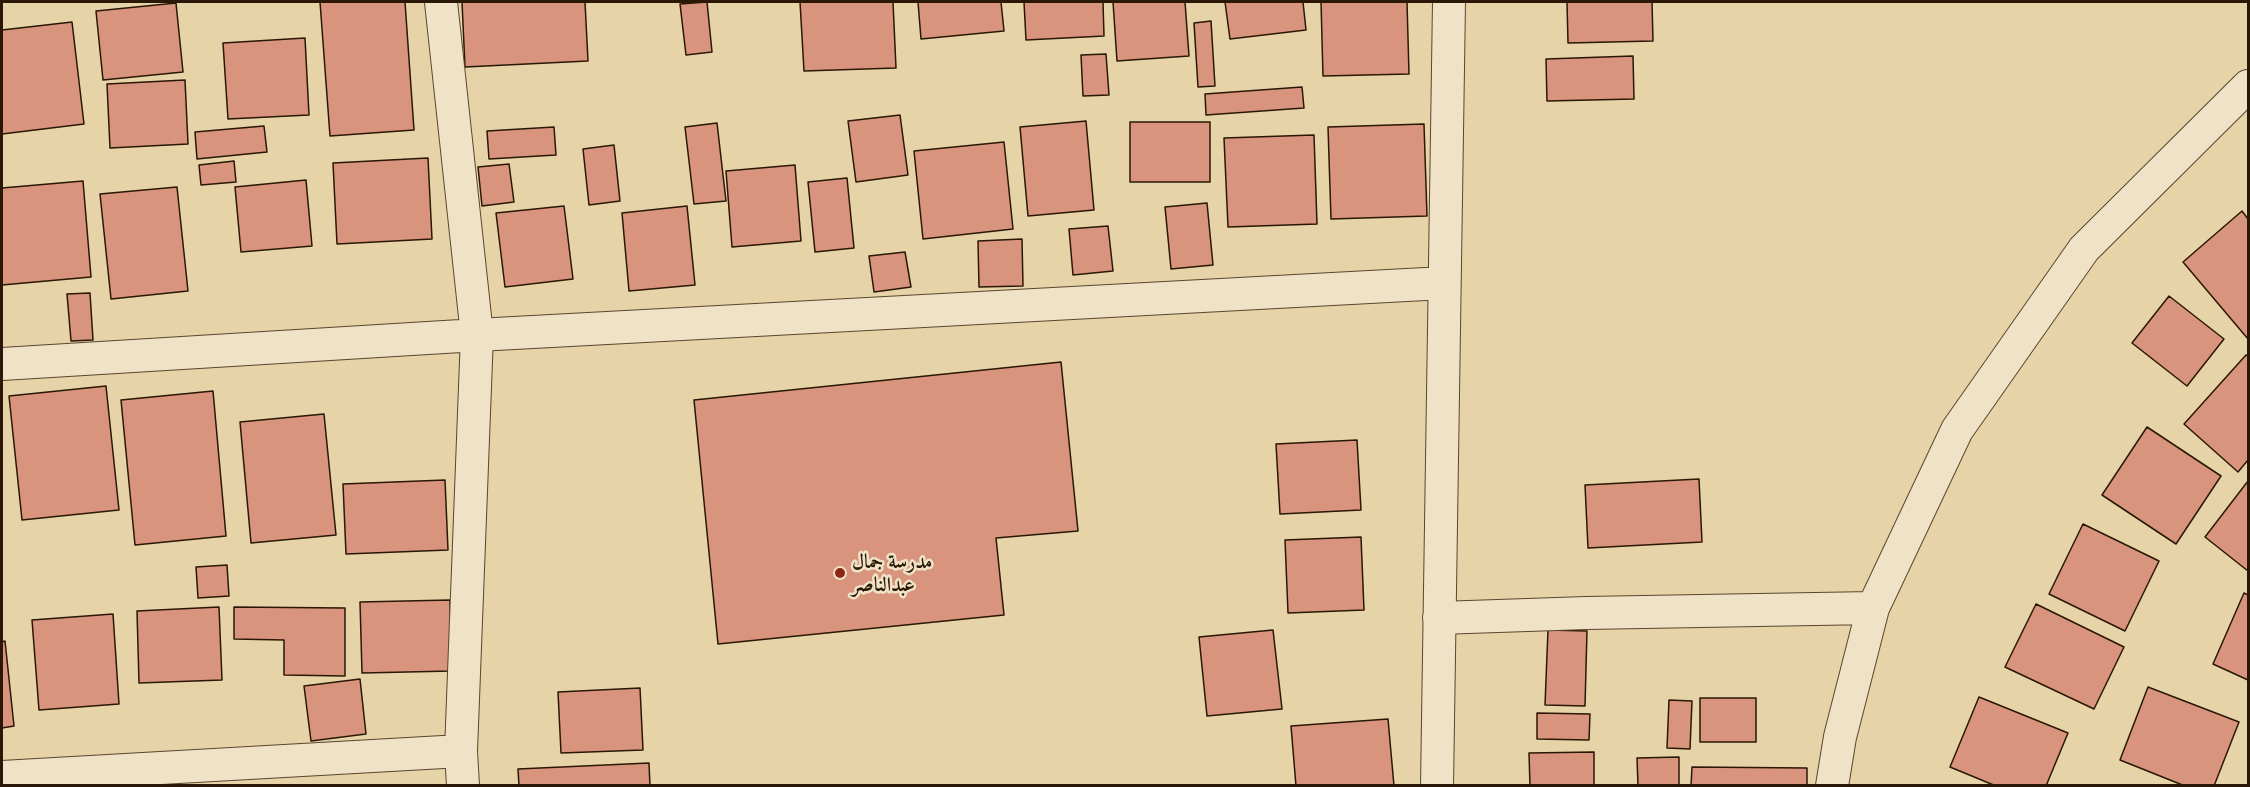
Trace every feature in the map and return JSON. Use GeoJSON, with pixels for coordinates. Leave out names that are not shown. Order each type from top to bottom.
{"type":"FeatureCollection","features":[{"type":"Feature","properties":{"kind":"street"},"geometry":{"type":"LineString","coordinates":[[441,2],[477,335],[461,751],[463,786]]}},
{"type":"Feature","properties":{"kind":"street"},"geometry":{"type":"LineString","coordinates":[[1437,786],[1449,2]]}},
{"type":"Feature","properties":{"kind":"street"},"geometry":{"type":"LineString","coordinates":[[1832,786],[1840,737],[1873,608],[1957,430],[2084,249],[2248,86]]}},
{"type":"Feature","properties":{"kind":"street"},"geometry":{"type":"LineString","coordinates":[[2,364],[477,335],[1444,284]]}},
{"type":"Feature","properties":{"kind":"street"},"geometry":{"type":"LineString","coordinates":[[1439,618],[1873,608]]}},
{"type":"Feature","properties":{"kind":"street"},"geometry":{"type":"LineString","coordinates":[[2,777],[461,751]]}},
{"type":"Feature","properties":{"kind":"building"},"geometry":{"type":"Polygon","coordinates":[[[320,2],[405,2],[414,130],[330,136],[320,2]]]}},
{"type":"Feature","properties":{"kind":"building"},"geometry":{"type":"Polygon","coordinates":[[[462,2],[585,2],[588,61],[465,67],[462,2]]]}},
{"type":"Feature","properties":{"kind":"building"},"geometry":{"type":"Polygon","coordinates":[[[707,2],[712,52],[686,55],[680,4],[707,2]]]}},
{"type":"Feature","properties":{"kind":"building"},"geometry":{"type":"Polygon","coordinates":[[[800,2],[893,2],[896,68],[804,71],[800,2]]]}},
{"type":"Feature","properties":{"kind":"building"},"geometry":{"type":"Polygon","coordinates":[[[918,2],[1001,2],[1004,31],[921,39],[918,2]]]}},
{"type":"Feature","properties":{"kind":"building"},"geometry":{"type":"Polygon","coordinates":[[[1024,2],[1103,2],[1104,36],[1026,40],[1024,2]]]}},
{"type":"Feature","properties":{"kind":"building"},"geometry":{"type":"Polygon","coordinates":[[[1113,2],[1185,2],[1189,56],[1117,61],[1113,2]]]}},
{"type":"Feature","properties":{"kind":"building"},"geometry":{"type":"Polygon","coordinates":[[[1225,2],[1303,2],[1306,30],[1230,39],[1225,2]]]}},
{"type":"Feature","properties":{"kind":"building"},"geometry":{"type":"Polygon","coordinates":[[[1321,2],[1407,2],[1409,74],[1323,76],[1321,2]]]}},
{"type":"Feature","properties":{"kind":"building"},"geometry":{"type":"Polygon","coordinates":[[[1567,2],[1652,2],[1653,41],[1568,43],[1567,2]]]}},
{"type":"Feature","properties":{"kind":"building"},"geometry":{"type":"Polygon","coordinates":[[[176,3],[183,72],[103,80],[96,11],[176,3]]]}},
{"type":"Feature","properties":{"kind":"building"},"geometry":{"type":"Polygon","coordinates":[[[1211,21],[1215,86],[1198,87],[1194,23],[1211,21]]]}},
{"type":"Feature","properties":{"kind":"building"},"geometry":{"type":"Polygon","coordinates":[[[72,22],[84,124],[2,134],[2,30],[72,22]]]}},
{"type":"Feature","properties":{"kind":"building"},"geometry":{"type":"Polygon","coordinates":[[[305,38],[309,115],[228,119],[223,43],[305,38]]]}},
{"type":"Feature","properties":{"kind":"building"},"geometry":{"type":"Polygon","coordinates":[[[1106,54],[1109,95],[1083,96],[1081,55],[1106,54]]]}},
{"type":"Feature","properties":{"kind":"building"},"geometry":{"type":"Polygon","coordinates":[[[1633,56],[1634,99],[1547,101],[1546,59],[1633,56]]]}},
{"type":"Feature","properties":{"kind":"building"},"geometry":{"type":"Polygon","coordinates":[[[185,80],[188,144],[110,148],[107,84],[185,80]]]}},
{"type":"Feature","properties":{"kind":"building"},"geometry":{"type":"Polygon","coordinates":[[[1302,87],[1304,108],[1206,115],[1205,94],[1302,87]]]}},
{"type":"Feature","properties":{"kind":"building"},"geometry":{"type":"Polygon","coordinates":[[[900,115],[908,175],[856,182],[848,121],[900,115]]]}},
{"type":"Feature","properties":{"kind":"building"},"geometry":{"type":"Polygon","coordinates":[[[1086,121],[1094,210],[1028,216],[1020,127],[1086,121]]]}},
{"type":"Feature","properties":{"kind":"building"},"geometry":{"type":"Polygon","coordinates":[[[1130,122],[1210,122],[1210,182],[1130,182],[1130,122]]]}},
{"type":"Feature","properties":{"kind":"building"},"geometry":{"type":"Polygon","coordinates":[[[717,123],[726,201],[694,204],[685,127],[717,123]]]}},
{"type":"Feature","properties":{"kind":"building"},"geometry":{"type":"Polygon","coordinates":[[[1424,124],[1427,216],[1331,219],[1328,127],[1424,124]]]}},
{"type":"Feature","properties":{"kind":"building"},"geometry":{"type":"Polygon","coordinates":[[[264,126],[267,152],[197,159],[195,132],[264,126]]]}},
{"type":"Feature","properties":{"kind":"building"},"geometry":{"type":"Polygon","coordinates":[[[554,127],[556,155],[489,159],[487,131],[554,127]]]}},
{"type":"Feature","properties":{"kind":"building"},"geometry":{"type":"Polygon","coordinates":[[[1314,135],[1317,224],[1228,227],[1224,138],[1314,135]]]}},
{"type":"Feature","properties":{"kind":"building"},"geometry":{"type":"Polygon","coordinates":[[[1004,142],[1013,229],[923,239],[914,151],[1004,142]]]}},
{"type":"Feature","properties":{"kind":"building"},"geometry":{"type":"Polygon","coordinates":[[[614,145],[620,201],[589,205],[583,149],[614,145]]]}},
{"type":"Feature","properties":{"kind":"building"},"geometry":{"type":"Polygon","coordinates":[[[428,158],[432,239],[337,244],[333,163],[428,158]]]}},
{"type":"Feature","properties":{"kind":"building"},"geometry":{"type":"Polygon","coordinates":[[[234,161],[236,182],[201,185],[199,165],[234,161]]]}},
{"type":"Feature","properties":{"kind":"building"},"geometry":{"type":"Polygon","coordinates":[[[509,164],[514,202],[482,206],[478,167],[509,164]]]}},
{"type":"Feature","properties":{"kind":"building"},"geometry":{"type":"Polygon","coordinates":[[[795,165],[801,241],[732,247],[726,171],[795,165]]]}},
{"type":"Feature","properties":{"kind":"building"},"geometry":{"type":"Polygon","coordinates":[[[847,178],[854,248],[815,252],[808,182],[847,178]]]}},
{"type":"Feature","properties":{"kind":"building"},"geometry":{"type":"Polygon","coordinates":[[[306,180],[312,246],[241,252],[235,187],[306,180]]]}},
{"type":"Feature","properties":{"kind":"building"},"geometry":{"type":"Polygon","coordinates":[[[83,181],[91,277],[2,285],[2,188],[83,181]]]}},
{"type":"Feature","properties":{"kind":"building"},"geometry":{"type":"Polygon","coordinates":[[[177,187],[188,291],[111,299],[100,194],[177,187]]]}},
{"type":"Feature","properties":{"kind":"building"},"geometry":{"type":"Polygon","coordinates":[[[1207,203],[1213,265],[1171,269],[1165,207],[1207,203]]]}},
{"type":"Feature","properties":{"kind":"building"},"geometry":{"type":"Polygon","coordinates":[[[564,206],[573,279],[505,287],[496,213],[564,206]]]}},
{"type":"Feature","properties":{"kind":"building"},"geometry":{"type":"Polygon","coordinates":[[[687,206],[695,285],[629,291],[622,213],[687,206]]]}},
{"type":"Feature","properties":{"kind":"building"},"geometry":{"type":"Polygon","coordinates":[[[2242,211],[2248,219],[2248,339],[2183,262],[2242,211]]]}},
{"type":"Feature","properties":{"kind":"building"},"geometry":{"type":"Polygon","coordinates":[[[1108,226],[1113,271],[1073,275],[1069,229],[1108,226]]]}},
{"type":"Feature","properties":{"kind":"building"},"geometry":{"type":"Polygon","coordinates":[[[1022,239],[1023,286],[979,287],[978,241],[1022,239]]]}},
{"type":"Feature","properties":{"kind":"building"},"geometry":{"type":"Polygon","coordinates":[[[905,252],[911,287],[874,292],[869,256],[905,252]]]}},
{"type":"Feature","properties":{"kind":"building"},"geometry":{"type":"Polygon","coordinates":[[[90,293],[93,340],[71,341],[67,294],[90,293]]]}},
{"type":"Feature","properties":{"kind":"building"},"geometry":{"type":"Polygon","coordinates":[[[2169,296],[2224,339],[2187,386],[2132,343],[2169,296]]]}},
{"type":"Feature","properties":{"kind":"building"},"geometry":{"type":"Polygon","coordinates":[[[2246,355],[2248,356],[2248,460],[2238,472],[2184,424],[2246,355]]]}},
{"type":"Feature","properties":{"kind":"building"},"geometry":{"type":"Polygon","coordinates":[[[1061,362],[1078,531],[996,538],[1004,615],[718,644],[694,400],[1061,362]]]}},
{"type":"Feature","properties":{"kind":"building"},"geometry":{"type":"Polygon","coordinates":[[[106,386],[119,510],[22,520],[9,396],[106,386]]]}},
{"type":"Feature","properties":{"kind":"building"},"geometry":{"type":"Polygon","coordinates":[[[213,391],[226,536],[135,545],[121,400],[213,391]]]}},
{"type":"Feature","properties":{"kind":"building"},"geometry":{"type":"Polygon","coordinates":[[[324,414],[336,535],[251,543],[240,422],[324,414]]]}},
{"type":"Feature","properties":{"kind":"building"},"geometry":{"type":"Polygon","coordinates":[[[2147,427],[2221,476],[2176,544],[2102,495],[2147,427]]]}},
{"type":"Feature","properties":{"kind":"building"},"geometry":{"type":"Polygon","coordinates":[[[1357,440],[1361,510],[1280,514],[1276,444],[1357,440]]]}},
{"type":"Feature","properties":{"kind":"building"},"geometry":{"type":"Polygon","coordinates":[[[1699,479],[1702,542],[1588,548],[1585,485],[1699,479]]]}},
{"type":"Feature","properties":{"kind":"building"},"geometry":{"type":"Polygon","coordinates":[[[445,480],[448,550],[346,554],[343,484],[445,480]]]}},
{"type":"Feature","properties":{"kind":"building"},"geometry":{"type":"Polygon","coordinates":[[[2248,481],[2248,571],[2205,537],[2248,481]]]}},
{"type":"Feature","properties":{"kind":"building"},"geometry":{"type":"Polygon","coordinates":[[[2083,524],[2159,561],[2125,631],[2049,594],[2083,524]]]}},
{"type":"Feature","properties":{"kind":"building"},"geometry":{"type":"Polygon","coordinates":[[[1361,537],[1364,610],[1288,613],[1285,540],[1361,537]]]}},
{"type":"Feature","properties":{"kind":"building"},"geometry":{"type":"Polygon","coordinates":[[[227,565],[229,596],[198,598],[196,567],[227,565]]]}},
{"type":"Feature","properties":{"kind":"building"},"geometry":{"type":"Polygon","coordinates":[[[2244,593],[2248,595],[2248,680],[2213,664],[2244,593]]]}},
{"type":"Feature","properties":{"kind":"building"},"geometry":{"type":"Polygon","coordinates":[[[450,600],[452,671],[362,673],[360,602],[450,600]]]}},
{"type":"Feature","properties":{"kind":"building"},"geometry":{"type":"Polygon","coordinates":[[[2036,604],[2124,647],[2094,709],[2005,667],[2036,604]]]}},
{"type":"Feature","properties":{"kind":"building"},"geometry":{"type":"Polygon","coordinates":[[[219,607],[222,680],[139,683],[137,611],[219,607]]]}},
{"type":"Feature","properties":{"kind":"building"},"geometry":{"type":"Polygon","coordinates":[[[234,607],[345,608],[345,676],[284,675],[284,640],[234,639],[234,607]]]}},
{"type":"Feature","properties":{"kind":"building"},"geometry":{"type":"Polygon","coordinates":[[[113,614],[119,704],[39,710],[32,620],[113,614]]]}},
{"type":"Feature","properties":{"kind":"building"},"geometry":{"type":"Polygon","coordinates":[[[1273,630],[1282,709],[1207,716],[1199,637],[1273,630]]]}},
{"type":"Feature","properties":{"kind":"building"},"geometry":{"type":"Polygon","coordinates":[[[1548,630],[1587,631],[1585,706],[1545,705],[1548,630]]]}},
{"type":"Feature","properties":{"kind":"building"},"geometry":{"type":"Polygon","coordinates":[[[5,641],[14,726],[2,728],[2,642],[5,641]]]}},
{"type":"Feature","properties":{"kind":"building"},"geometry":{"type":"Polygon","coordinates":[[[360,679],[366,734],[311,741],[304,686],[360,679]]]}},
{"type":"Feature","properties":{"kind":"building"},"geometry":{"type":"Polygon","coordinates":[[[2148,687],[2239,722],[2214,786],[2185,786],[2120,760],[2148,687]]]}},
{"type":"Feature","properties":{"kind":"building"},"geometry":{"type":"Polygon","coordinates":[[[640,688],[643,750],[561,753],[558,692],[640,688]]]}},
{"type":"Feature","properties":{"kind":"building"},"geometry":{"type":"Polygon","coordinates":[[[1979,697],[2068,733],[2046,786],[1996,786],[1950,767],[1979,697]]]}},
{"type":"Feature","properties":{"kind":"building"},"geometry":{"type":"Polygon","coordinates":[[[1700,698],[1756,698],[1756,742],[1700,742],[1700,698]]]}},
{"type":"Feature","properties":{"kind":"building"},"geometry":{"type":"Polygon","coordinates":[[[1669,700],[1692,701],[1690,749],[1667,748],[1669,700]]]}},
{"type":"Feature","properties":{"kind":"building"},"geometry":{"type":"Polygon","coordinates":[[[1537,713],[1590,714],[1589,740],[1537,739],[1537,713]]]}},
{"type":"Feature","properties":{"kind":"building"},"geometry":{"type":"Polygon","coordinates":[[[1388,719],[1394,786],[1296,786],[1291,726],[1388,719]]]}},
{"type":"Feature","properties":{"kind":"building"},"geometry":{"type":"Polygon","coordinates":[[[1594,752],[1594,786],[1530,786],[1529,753],[1594,752]]]}},
{"type":"Feature","properties":{"kind":"building"},"geometry":{"type":"Polygon","coordinates":[[[1679,757],[1679,786],[1638,786],[1637,758],[1679,757]]]}},
{"type":"Feature","properties":{"kind":"building"},"geometry":{"type":"Polygon","coordinates":[[[649,763],[650,786],[519,786],[518,769],[649,763]]]}},
{"type":"Feature","properties":{"kind":"building"},"geometry":{"type":"Polygon","coordinates":[[[1692,767],[1807,768],[1807,786],[1691,786],[1692,767]]]}},
{"type":"Feature","properties":{"kind":"place","name":"مدرسة جمال عبدالناصر"},"geometry":{"type":"Point","coordinates":[840,573]}}]}
